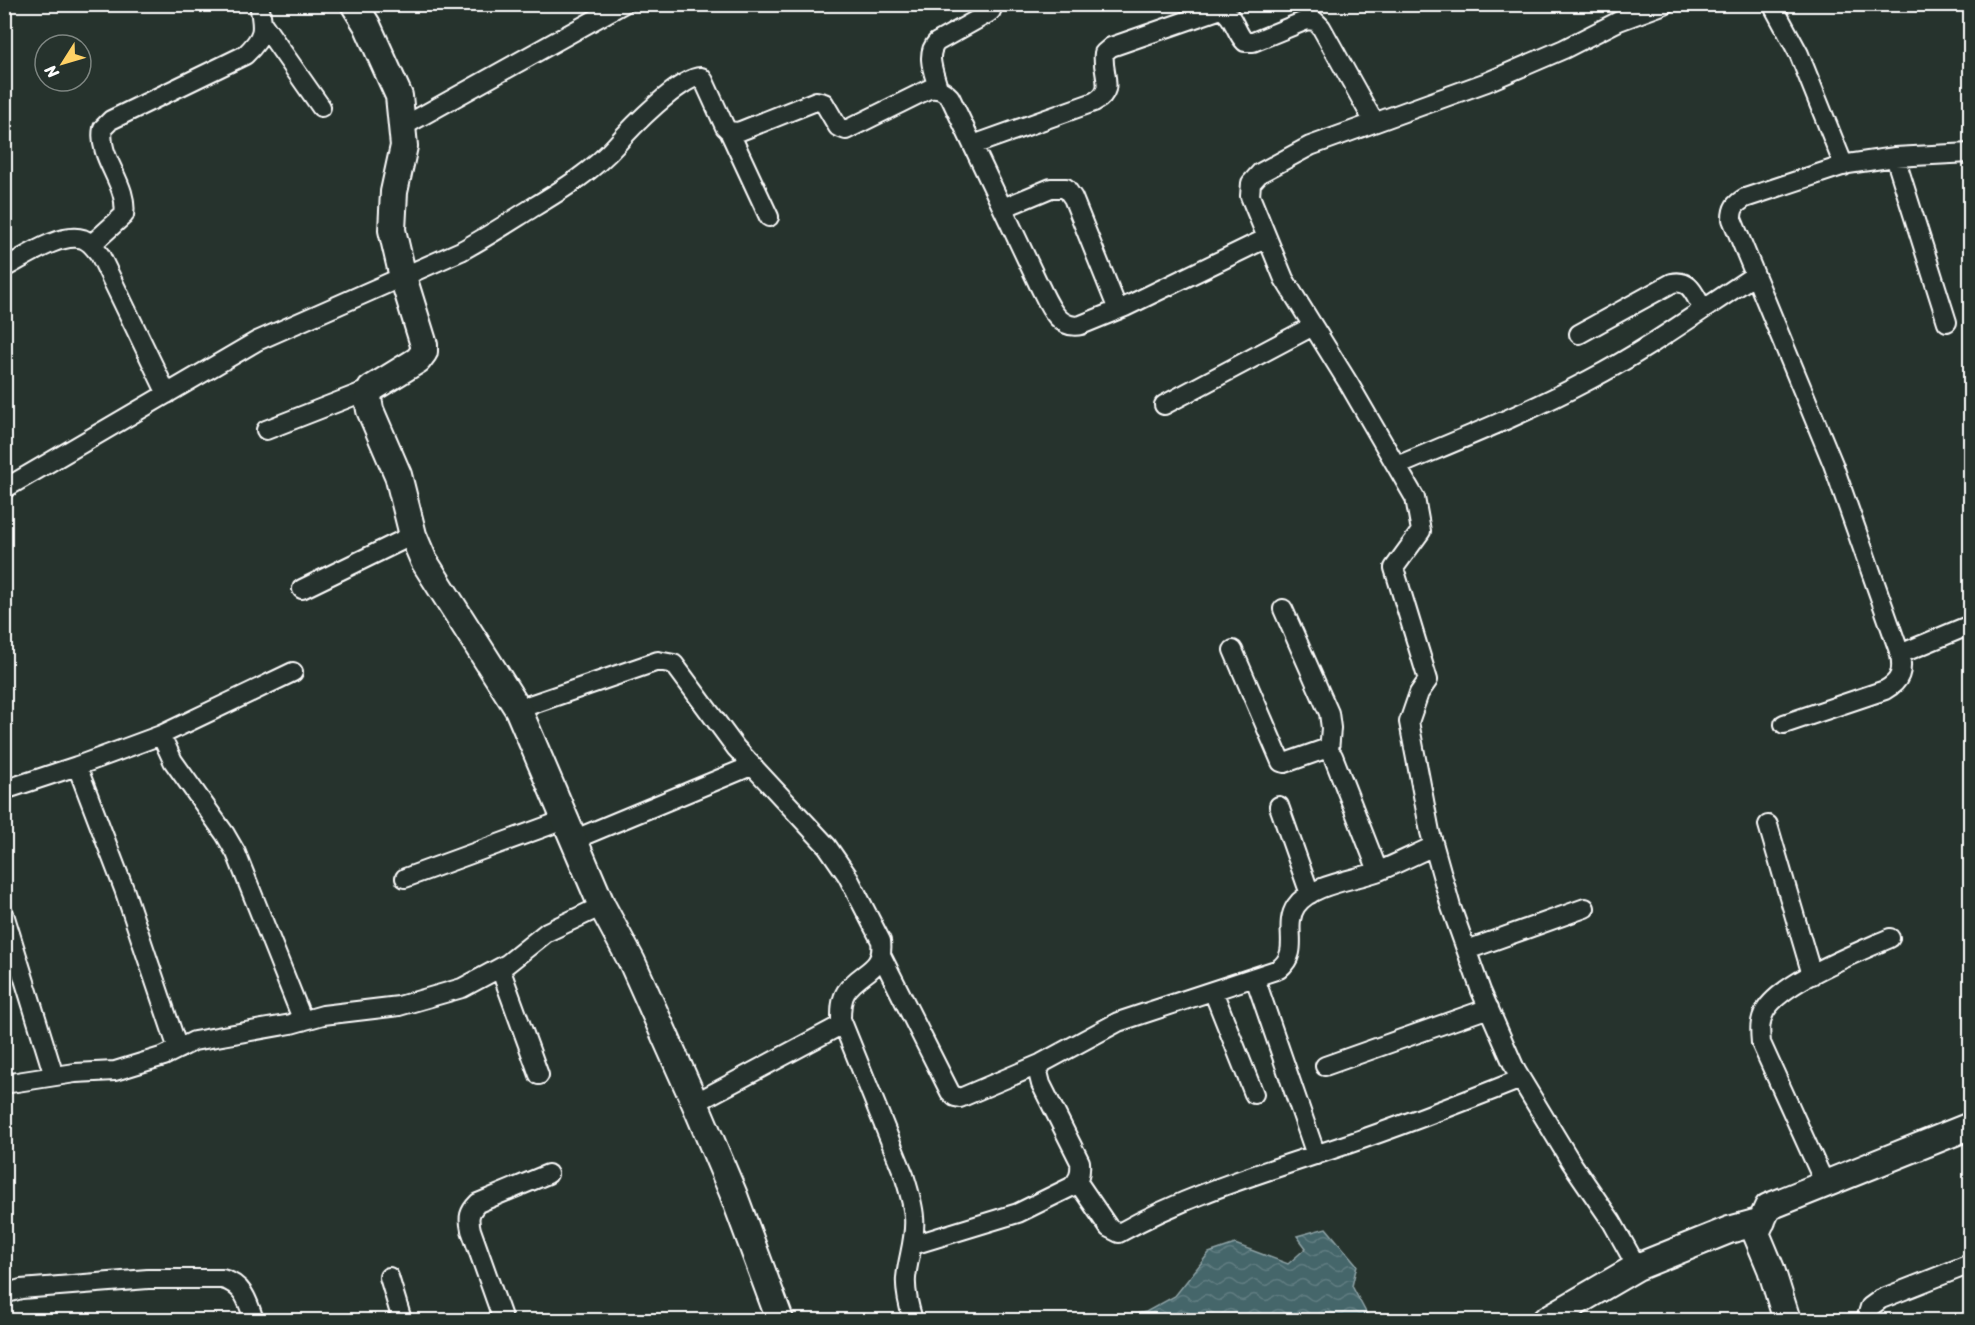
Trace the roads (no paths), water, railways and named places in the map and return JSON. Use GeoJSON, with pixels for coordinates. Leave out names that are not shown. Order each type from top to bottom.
{"type":"FeatureCollection","features":[{"type":"Feature","properties":{"kind":"street"},"geometry":{"type":"LineString","coordinates":[[92,244],[123,215],[125,208],[121,188],[103,145],[103,128],[111,120],[245,55],[257,44],[262,35],[263,24],[259,4]]}},
{"type":"Feature","properties":{"kind":"street"},"geometry":{"type":"LineString","coordinates":[[266,430],[371,388],[418,360],[424,352],[392,230],[394,192],[404,146],[399,96],[367,25],[354,4]]}},
{"type":"Feature","properties":{"kind":"street"},"geometry":{"type":"LineString","coordinates":[[402,127],[623,4]]}},
{"type":"Feature","properties":{"kind":"street"},"geometry":{"type":"LineString","coordinates":[[938,88],[930,54],[932,46],[987,14],[991,11],[993,4]]}},
{"type":"Feature","properties":{"kind":"street"},"geometry":{"type":"LineString","coordinates":[[1637,1267],[1612,1222],[1571,1162],[1521,1079],[1489,1008],[1451,907],[1434,846],[1408,722],[1419,693],[1428,680],[1394,568],[1421,531],[1415,498],[1284,279],[1250,196],[1251,183],[1260,173],[1310,146],[1487,82],[1564,49],[1645,8],[1665,4]]}},
{"type":"Feature","properties":{"kind":"street"},"geometry":{"type":"LineString","coordinates":[[1772,4],[1799,54],[1844,165]]}},
{"type":"Feature","properties":{"kind":"street"},"geometry":{"type":"LineString","coordinates":[[973,145],[1105,96],[1108,89],[1102,64],[1104,53],[1111,47],[1221,9],[1228,12],[1239,37],[1245,42],[1253,42],[1304,12],[1321,27],[1374,123]]}},
{"type":"Feature","properties":{"kind":"street"},"geometry":{"type":"LineString","coordinates":[[263,24],[321,107]]}},
{"type":"Feature","properties":{"kind":"street"},"geometry":{"type":"LineString","coordinates":[[4,489],[257,341],[461,251],[556,193],[600,161],[639,119],[692,78],[701,77],[704,81],[769,217]]}},
{"type":"Feature","properties":{"kind":"street"},"geometry":{"type":"LineString","coordinates":[[729,131],[738,132],[816,101],[824,103],[837,127],[846,130],[929,89],[938,88],[944,91],[950,97],[1038,283],[1060,320],[1073,327],[1118,310],[1267,238]]}},
{"type":"Feature","properties":{"kind":"street"},"geometry":{"type":"LineString","coordinates":[[1784,724],[1886,690],[1900,677],[1903,669],[1900,654],[1833,464],[1732,219],[1734,207],[1745,198],[1844,165],[1895,157],[1971,153]]}},
{"type":"Feature","properties":{"kind":"street"},"geometry":{"type":"LineString","coordinates":[[1895,157],[1947,322]]}},
{"type":"Feature","properties":{"kind":"street"},"geometry":{"type":"LineString","coordinates":[[1003,208],[1052,188],[1066,188],[1073,198],[1118,310]]}},
{"type":"Feature","properties":{"kind":"street"},"geometry":{"type":"LineString","coordinates":[[4,268],[62,240],[83,239],[92,244],[100,255],[167,394]]}},
{"type":"Feature","properties":{"kind":"street"},"geometry":{"type":"LineString","coordinates":[[1397,466],[1493,425],[1589,380],[1652,343],[1755,275]]}},
{"type":"Feature","properties":{"kind":"street"},"geometry":{"type":"LineString","coordinates":[[1579,334],[1672,283],[1680,281],[1688,284],[1703,309]]}},
{"type":"Feature","properties":{"kind":"street"},"geometry":{"type":"LineString","coordinates":[[1164,405],[1313,326]]}},
{"type":"Feature","properties":{"kind":"street"},"geometry":{"type":"LineString","coordinates":[[371,388],[368,398],[370,410],[398,476],[414,535],[424,561],[518,709],[603,906],[632,962],[695,1103],[733,1193],[780,1320]]}},
{"type":"Feature","properties":{"kind":"street"},"geometry":{"type":"LineString","coordinates":[[302,589],[414,535]]}},
{"type":"Feature","properties":{"kind":"street"},"geometry":{"type":"LineString","coordinates":[[1283,609],[1329,713],[1331,728],[1329,751]]}},
{"type":"Feature","properties":{"kind":"street"},"geometry":{"type":"LineString","coordinates":[[1900,654],[1971,626]]}},
{"type":"Feature","properties":{"kind":"street"},"geometry":{"type":"LineString","coordinates":[[1233,650],[1281,762],[1285,763],[1325,749],[1333,756],[1377,871]]}},
{"type":"Feature","properties":{"kind":"street"},"geometry":{"type":"LineString","coordinates":[[518,709],[658,662],[674,664],[751,766],[827,846],[847,876],[881,941],[881,955],[950,1092],[960,1098],[1040,1064],[1118,1022],[1279,969],[1287,963],[1290,955],[1292,917],[1295,907],[1303,898],[1377,871],[1434,846]]}},
{"type":"Feature","properties":{"kind":"street"},"geometry":{"type":"LineString","coordinates":[[4,790],[162,735],[293,672]]}},
{"type":"Feature","properties":{"kind":"street"},"geometry":{"type":"LineString","coordinates":[[162,735],[174,761],[236,853],[303,1021]]}},
{"type":"Feature","properties":{"kind":"street"},"geometry":{"type":"LineString","coordinates":[[77,766],[124,889],[178,1049]]}},
{"type":"Feature","properties":{"kind":"street"},"geometry":{"type":"LineString","coordinates":[[405,878],[569,830],[751,766]]}},
{"type":"Feature","properties":{"kind":"street"},"geometry":{"type":"LineString","coordinates":[[1279,806],[1310,894]]}},
{"type":"Feature","properties":{"kind":"street"},"geometry":{"type":"LineString","coordinates":[[1768,825],[1812,975]]}},
{"type":"Feature","properties":{"kind":"street"},"geometry":{"type":"LineString","coordinates":[[4,1084],[54,1076],[115,1071],[164,1056],[194,1041],[226,1037],[323,1016],[399,1006],[462,988],[500,968],[548,932],[603,906]]}},
{"type":"Feature","properties":{"kind":"street"},"geometry":{"type":"LineString","coordinates":[[1467,950],[1585,908]]}},
{"type":"Feature","properties":{"kind":"street"},"geometry":{"type":"LineString","coordinates":[[4,914],[54,1076]]}},
{"type":"Feature","properties":{"kind":"street"},"geometry":{"type":"LineString","coordinates":[[1825,1184],[1761,1043],[1760,1024],[1764,1011],[1773,1001],[1800,981],[1890,938]]}},
{"type":"Feature","properties":{"kind":"street"},"geometry":{"type":"LineString","coordinates":[[881,955],[873,968],[845,993],[841,1004],[843,1024],[904,1175],[914,1216],[913,1245],[906,1278],[906,1290],[913,1320]]}},
{"type":"Feature","properties":{"kind":"street"},"geometry":{"type":"LineString","coordinates":[[500,968],[539,1075]]}},
{"type":"Feature","properties":{"kind":"street"},"geometry":{"type":"LineString","coordinates":[[1255,978],[1316,1155]]}},
{"type":"Feature","properties":{"kind":"street"},"geometry":{"type":"LineString","coordinates":[[1213,991],[1254,1094]]}},
{"type":"Feature","properties":{"kind":"street"},"geometry":{"type":"LineString","coordinates":[[1325,1066],[1489,1008]]}},
{"type":"Feature","properties":{"kind":"street"},"geometry":{"type":"LineString","coordinates":[[695,1103],[843,1024]]}},
{"type":"Feature","properties":{"kind":"street"},"geometry":{"type":"LineString","coordinates":[[913,1245],[1018,1213],[1071,1187],[1077,1181],[1081,1173],[1080,1162],[1041,1084],[1038,1072],[1040,1064]]}},
{"type":"Feature","properties":{"kind":"street"},"geometry":{"type":"LineString","coordinates":[[1077,1181],[1109,1228],[1119,1233],[1151,1215],[1200,1194],[1381,1133],[1521,1079]]}},
{"type":"Feature","properties":{"kind":"street"},"geometry":{"type":"LineString","coordinates":[[1787,1320],[1771,1269],[1756,1233],[1768,1207],[1971,1126]]}},
{"type":"Feature","properties":{"kind":"street"},"geometry":{"type":"LineString","coordinates":[[503,1320],[471,1230],[469,1218],[471,1211],[478,1203],[548,1174]]}},
{"type":"Feature","properties":{"kind":"street"},"geometry":{"type":"LineString","coordinates":[[1546,1320],[1637,1267],[1720,1234],[1762,1221]]}},
{"type":"Feature","properties":{"kind":"street"},"geometry":{"type":"LineString","coordinates":[[1866,1320],[1870,1307],[1881,1299],[1971,1264]]}},
{"type":"Feature","properties":{"kind":"street"},"geometry":{"type":"LineString","coordinates":[[389,1277],[402,1320]]}},
{"type":"Feature","properties":{"kind":"street"},"geometry":{"type":"LineString","coordinates":[[4,1294],[21,1289],[148,1279],[222,1279],[232,1281],[240,1288],[249,1303],[254,1320]]}},
{"type":"Feature","properties":{"kind":"water"},"geometry":{"type":"Polygon","coordinates":[[[1326,1228],[1357,1265],[1352,1286],[1370,1320],[1069,1320],[1110,1319],[1146,1312],[1175,1296],[1209,1253],[1235,1244],[1288,1264],[1306,1248],[1297,1236],[1326,1228]]]}}]}
